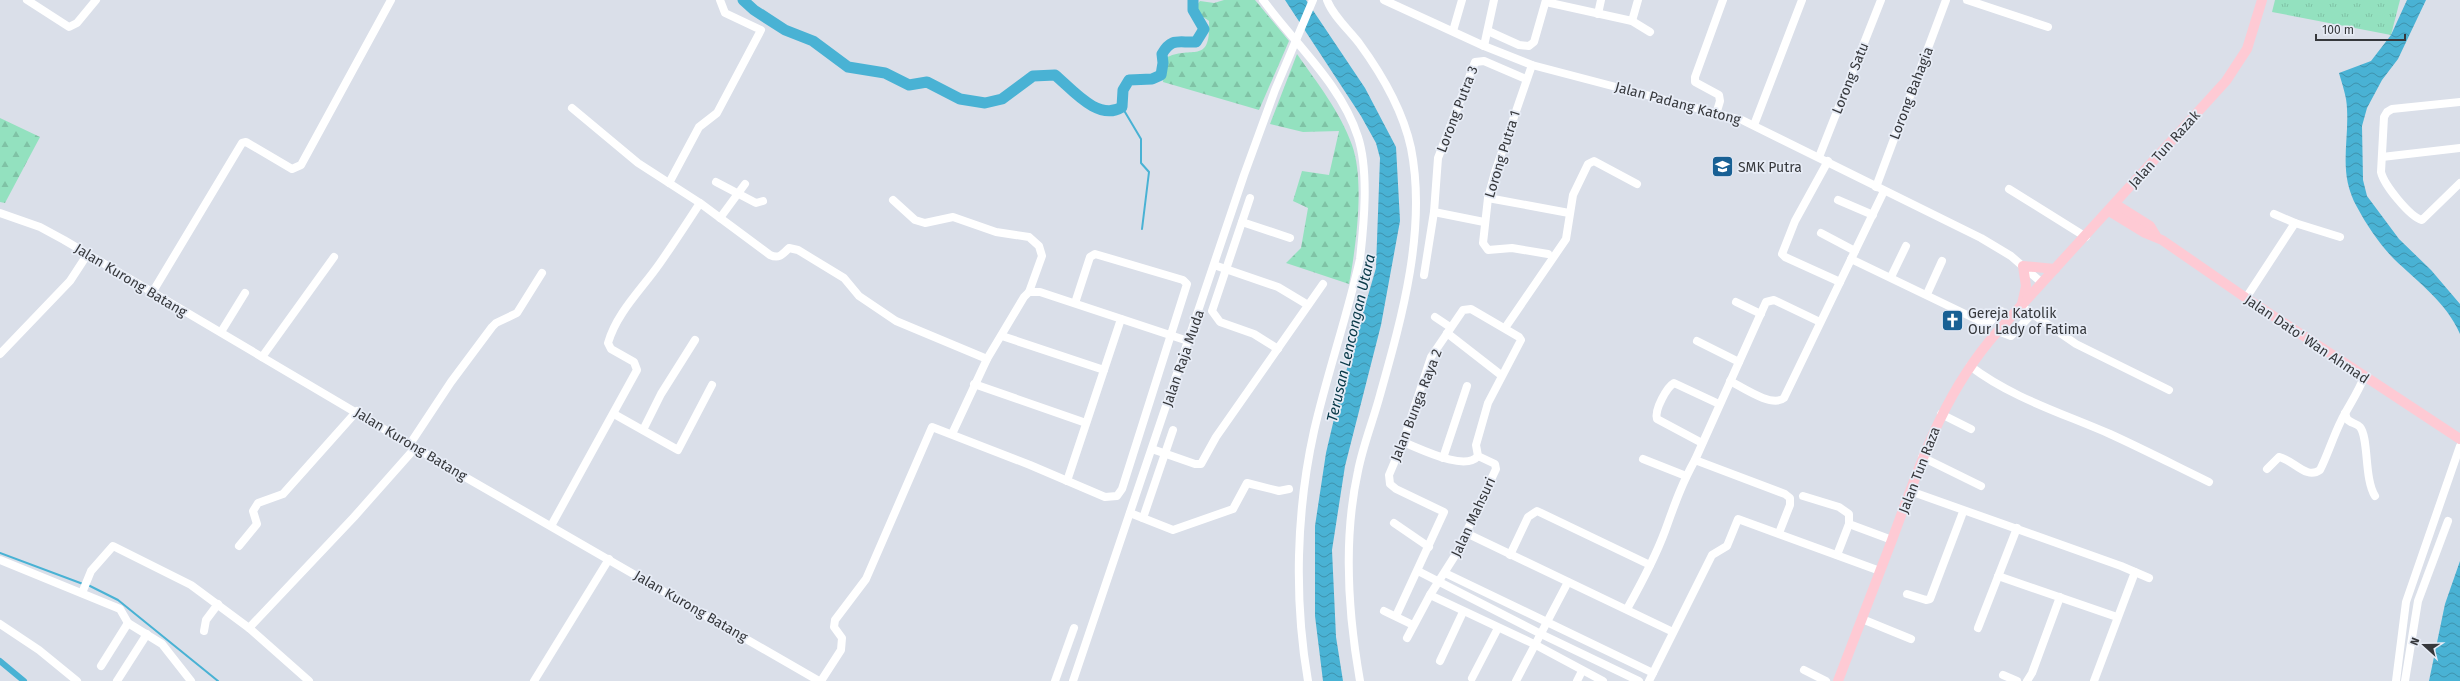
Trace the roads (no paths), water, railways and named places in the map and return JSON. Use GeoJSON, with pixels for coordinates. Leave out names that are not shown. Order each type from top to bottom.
{"type":"FeatureCollection","features":[{"type":"Feature","properties":{"kind":"main road","name":"Jalan Tun Razak"},"geometry":{"type":"LineString","coordinates":[[2042,283],[2237,67],[2253,34],[2262,0]]}},
{"type":"Feature","properties":{"kind":"main road","name":"Jalan Dato' Wan Ahmad"},"geometry":{"type":"LineString","coordinates":[[2112,207],[2150,226],[2156,236],[2246,298],[2460,439]]}},
{"type":"Feature","properties":{"kind":"main road"},"geometry":{"type":"LineString","coordinates":[[2021,306],[2026,286],[2023,266],[2055,269]]}},
{"type":"Feature","properties":{"kind":"main road","name":"Jalan Tun Raza"},"geometry":{"type":"LineString","coordinates":[[1838,681],[1892,540],[1922,456],[1941,414],[1970,366],[1998,331],[2042,283]]}},
{"type":"Feature","properties":{"kind":"street"},"geometry":{"type":"LineString","coordinates":[[27,0],[69,27],[77,23],[96,0]]}},
{"type":"Feature","properties":{"kind":"street"},"geometry":{"type":"LineString","coordinates":[[152,293],[242,143],[246,142],[292,169],[301,165],[391,0]]}},
{"type":"Feature","properties":{"kind":"street"},"geometry":{"type":"LineString","coordinates":[[669,183],[699,127],[717,113],[761,30],[725,13],[720,0]]}},
{"type":"Feature","properties":{"kind":"street"},"geometry":{"type":"LineString","coordinates":[[1263,0],[1296,38],[1337,94],[1353,123],[1362,153],[1364,185],[1360,259],[1314,431],[1303,499],[1300,616],[1308,681]]}},
{"type":"Feature","properties":{"kind":"street","name":"Jalan Raja Muda"},"geometry":{"type":"LineString","coordinates":[[1073,681],[1256,141],[1296,38],[1313,0]]}},
{"type":"Feature","properties":{"kind":"street"},"geometry":{"type":"LineString","coordinates":[[1327,0],[1373,65],[1401,116],[1410,147],[1416,191],[1412,248],[1406,290],[1381,393],[1360,462],[1352,508],[1350,600],[1360,681]]}},
{"type":"Feature","properties":{"kind":"street","name":"Jalan Padang Katong"},"geometry":{"type":"LineString","coordinates":[[1384,0],[1484,46],[1532,64],[1716,111],[1754,125],[1981,238],[2011,256],[2042,283]]}},
{"type":"Feature","properties":{"kind":"street"},"geometry":{"type":"LineString","coordinates":[[1453,31],[1462,0]]}},
{"type":"Feature","properties":{"kind":"street"},"geometry":{"type":"LineString","coordinates":[[1484,46],[1494,0]]}},
{"type":"Feature","properties":{"kind":"street"},"geometry":{"type":"LineString","coordinates":[[1598,14],[1601,0]]}},
{"type":"Feature","properties":{"kind":"street"},"geometry":{"type":"LineString","coordinates":[[1632,21],[1638,0]]}},
{"type":"Feature","properties":{"kind":"street"},"geometry":{"type":"LineString","coordinates":[[1716,111],[1720,101],[1718,95],[1695,82],[1694,77],[1723,0]]}},
{"type":"Feature","properties":{"kind":"street"},"geometry":{"type":"LineString","coordinates":[[1754,125],[1802,0]]}},
{"type":"Feature","properties":{"kind":"street","name":"Lorong Satu"},"geometry":{"type":"LineString","coordinates":[[1819,157],[1881,0]]}},
{"type":"Feature","properties":{"kind":"street","name":"Lorong Bahagia"},"geometry":{"type":"LineString","coordinates":[[1876,187],[1946,0]]}},
{"type":"Feature","properties":{"kind":"street"},"geometry":{"type":"LineString","coordinates":[[1967,0],[2048,27]]}},
{"type":"Feature","properties":{"kind":"street"},"geometry":{"type":"LineString","coordinates":[[1488,31],[1519,45],[1529,46],[1534,42],[1546,1],[1632,21],[1650,32]]}},
{"type":"Feature","properties":{"kind":"street","name":"Lorong Putra 3"},"geometry":{"type":"LineString","coordinates":[[1424,275],[1434,212],[1438,158],[1475,62],[1480,60],[1526,79]]}},
{"type":"Feature","properties":{"kind":"street","name":"Lorong Putra 1"},"geometry":{"type":"LineString","coordinates":[[1532,64],[1488,198],[1484,222],[1484,246],[1488,250],[1512,248],[1548,254]]}},
{"type":"Feature","properties":{"kind":"street"},"geometry":{"type":"LineString","coordinates":[[2460,102],[2392,109],[2387,112],[2384,117],[2382,157],[2383,180],[2408,210],[2420,220],[2422,220],[2460,184]]}},
{"type":"Feature","properties":{"kind":"street"},"geometry":{"type":"LineString","coordinates":[[572,108],[638,164],[700,203],[770,255],[776,258],[781,256],[789,248],[798,250],[844,278],[859,296],[896,321],[987,359]]}},
{"type":"Feature","properties":{"kind":"street"},"geometry":{"type":"LineString","coordinates":[[2382,157],[2460,148]]}},
{"type":"Feature","properties":{"kind":"street"},"geometry":{"type":"LineString","coordinates":[[1403,442],[1443,458],[1459,461],[1473,460],[1480,457],[1476,445],[1488,403],[1501,375],[1521,340],[1504,328],[1560,249],[1568,229],[1569,213],[1576,185],[1590,162],[1594,161],[1637,184]]}},
{"type":"Feature","properties":{"kind":"street"},"geometry":{"type":"LineString","coordinates":[[1828,161],[1795,221],[1782,254],[1784,257],[1840,282]]}},
{"type":"Feature","properties":{"kind":"street"},"geometry":{"type":"LineString","coordinates":[[716,182],[736,194],[756,203],[763,201]]}},
{"type":"Feature","properties":{"kind":"street"},"geometry":{"type":"LineString","coordinates":[[720,218],[736,194],[745,184]]}},
{"type":"Feature","properties":{"kind":"street"},"geometry":{"type":"LineString","coordinates":[[2009,189],[2086,236]]}},
{"type":"Feature","properties":{"kind":"street"},"geometry":{"type":"LineString","coordinates":[[1730,381],[1770,401],[1781,401],[1787,392],[1884,191]]}},
{"type":"Feature","properties":{"kind":"street"},"geometry":{"type":"LineString","coordinates":[[1250,198],[1213,307],[1215,318],[1220,322],[1254,334],[1278,349]]}},
{"type":"Feature","properties":{"kind":"street"},"geometry":{"type":"LineString","coordinates":[[1488,198],[1569,213]]}},
{"type":"Feature","properties":{"kind":"street"},"geometry":{"type":"LineString","coordinates":[[893,200],[915,220],[925,223],[953,217],[996,232],[1029,237],[1039,246],[1042,256],[1029,292],[1024,297],[987,359],[974,384],[952,434]]}},
{"type":"Feature","properties":{"kind":"street"},"geometry":{"type":"LineString","coordinates":[[1838,200],[1873,215]]}},
{"type":"Feature","properties":{"kind":"street"},"geometry":{"type":"LineString","coordinates":[[550,526],[614,414],[637,370],[634,362],[611,349],[608,343],[610,337],[625,309],[660,264],[700,203]]}},
{"type":"Feature","properties":{"kind":"street"},"geometry":{"type":"LineString","coordinates":[[1434,212],[1484,222]]}},
{"type":"Feature","properties":{"kind":"street","name":"Jalan Kurong Batang"},"geometry":{"type":"LineString","coordinates":[[0,213],[40,227],[550,526],[820,681]]}},
{"type":"Feature","properties":{"kind":"street"},"geometry":{"type":"LineString","coordinates":[[2274,214],[2295,223],[2340,237]]}},
{"type":"Feature","properties":{"kind":"street"},"geometry":{"type":"LineString","coordinates":[[1242,222],[1290,238]]}},
{"type":"Feature","properties":{"kind":"street"},"geometry":{"type":"LineString","coordinates":[[2246,298],[2295,223]]}},
{"type":"Feature","properties":{"kind":"street"},"geometry":{"type":"LineString","coordinates":[[1821,233],[1855,251]]}},
{"type":"Feature","properties":{"kind":"street"},"geometry":{"type":"LineString","coordinates":[[1891,277],[1906,246]]}},
{"type":"Feature","properties":{"kind":"street"},"geometry":{"type":"LineString","coordinates":[[820,681],[841,650],[841,635],[834,627],[835,620],[864,583],[929,430],[936,427],[1105,497],[1112,498],[1120,493],[1127,478],[1187,287],[1183,280],[1095,254],[1090,257],[1075,303]]}},
{"type":"Feature","properties":{"kind":"street"},"geometry":{"type":"LineString","coordinates":[[0,355],[70,281],[87,255]]}},
{"type":"Feature","properties":{"kind":"street"},"geometry":{"type":"LineString","coordinates":[[262,357],[334,257]]}},
{"type":"Feature","properties":{"kind":"street"},"geometry":{"type":"LineString","coordinates":[[1851,259],[1928,294],[1984,323],[1990,322],[2001,312],[2011,317]]}},
{"type":"Feature","properties":{"kind":"street"},"geometry":{"type":"LineString","coordinates":[[1928,294],[1942,261]]}},
{"type":"Feature","properties":{"kind":"street"},"geometry":{"type":"LineString","coordinates":[[1214,265],[1278,287],[1308,305]]}},
{"type":"Feature","properties":{"kind":"street"},"geometry":{"type":"LineString","coordinates":[[249,628],[354,517],[413,446],[451,382],[492,327],[496,323],[517,313],[542,273]]}},
{"type":"Feature","properties":{"kind":"street"},"geometry":{"type":"LineString","coordinates":[[1152,449],[1195,464],[1201,464],[1216,437],[1323,284]]}},
{"type":"Feature","properties":{"kind":"street"},"geometry":{"type":"LineString","coordinates":[[1029,292],[1040,292],[1075,303],[1188,342]]}},
{"type":"Feature","properties":{"kind":"street"},"geometry":{"type":"LineString","coordinates":[[221,332],[245,293]]}},
{"type":"Feature","properties":{"kind":"street"},"geometry":{"type":"LineString","coordinates":[[1627,609],[1665,532],[1673,505],[1695,460],[1766,302],[1771,299],[1820,322]]}},
{"type":"Feature","properties":{"kind":"street"},"geometry":{"type":"LineString","coordinates":[[1736,302],[1761,314]]}},
{"type":"Feature","properties":{"kind":"street"},"geometry":{"type":"LineString","coordinates":[[2021,306],[2031,315],[2076,344],[2169,390]]}},
{"type":"Feature","properties":{"kind":"street","name":"Jalan Bunga Raya 2"},"geometry":{"type":"LineString","coordinates":[[1429,547],[1444,512],[1396,489],[1389,480],[1431,357],[1463,310],[1468,308],[1504,328]]}},
{"type":"Feature","properties":{"kind":"street"},"geometry":{"type":"LineString","coordinates":[[1998,331],[2011,336],[2031,315]]}},
{"type":"Feature","properties":{"kind":"street"},"geometry":{"type":"LineString","coordinates":[[1435,317],[1501,375]]}},
{"type":"Feature","properties":{"kind":"street"},"geometry":{"type":"LineString","coordinates":[[1067,480],[1121,319]]}},
{"type":"Feature","properties":{"kind":"street"},"geometry":{"type":"LineString","coordinates":[[1002,336],[1104,370]]}},
{"type":"Feature","properties":{"kind":"street"},"geometry":{"type":"LineString","coordinates":[[643,430],[661,394],[696,340]]}},
{"type":"Feature","properties":{"kind":"street"},"geometry":{"type":"LineString","coordinates":[[1697,341],[1739,362]]}},
{"type":"Feature","properties":{"kind":"street"},"geometry":{"type":"LineString","coordinates":[[1970,366],[1996,385],[2016,395],[2110,434],[2209,482]]}},
{"type":"Feature","properties":{"kind":"street"},"geometry":{"type":"LineString","coordinates":[[2267,469],[2279,456],[2290,460],[2308,474],[2315,474],[2320,470],[2345,412],[2357,395],[2364,377]]}},
{"type":"Feature","properties":{"kind":"street"},"geometry":{"type":"LineString","coordinates":[[1702,443],[1657,418],[1656,412],[1668,388],[1674,383],[1719,404]]}},
{"type":"Feature","properties":{"kind":"street"},"geometry":{"type":"LineString","coordinates":[[974,384],[1086,423]]}},
{"type":"Feature","properties":{"kind":"street"},"geometry":{"type":"LineString","coordinates":[[614,414],[678,450],[712,385]]}},
{"type":"Feature","properties":{"kind":"street"},"geometry":{"type":"LineString","coordinates":[[1443,458],[1467,386]]}},
{"type":"Feature","properties":{"kind":"street"},"geometry":{"type":"LineString","coordinates":[[239,546],[257,524],[253,511],[258,503],[283,494],[357,412]]}},
{"type":"Feature","properties":{"kind":"street"},"geometry":{"type":"LineString","coordinates":[[2345,412],[2347,419],[2358,425],[2363,434],[2368,474],[2375,496]]}},
{"type":"Feature","properties":{"kind":"street"},"geometry":{"type":"LineString","coordinates":[[1941,414],[1971,429]]}},
{"type":"Feature","properties":{"kind":"street"},"geometry":{"type":"LineString","coordinates":[[1143,518],[1173,430]]}},
{"type":"Feature","properties":{"kind":"street"},"geometry":{"type":"LineString","coordinates":[[2396,681],[2406,602],[2460,446]]}},
{"type":"Feature","properties":{"kind":"street"},"geometry":{"type":"LineString","coordinates":[[1922,456],[1980,486]]}},
{"type":"Feature","properties":{"kind":"street","name":"Jalan Mahsuri"},"geometry":{"type":"LineString","coordinates":[[1407,638],[1413,624],[1445,573],[1466,533],[1496,469],[1495,464],[1480,457]]}},
{"type":"Feature","properties":{"kind":"street"},"geometry":{"type":"LineString","coordinates":[[1644,459],[1686,476]]}},
{"type":"Feature","properties":{"kind":"street"},"geometry":{"type":"LineString","coordinates":[[1695,460],[1785,494],[1790,498],[1790,505],[1779,533]]}},
{"type":"Feature","properties":{"kind":"street"},"geometry":{"type":"LineString","coordinates":[[1130,514],[1172,530],[1233,509],[1247,483],[1279,491],[1289,489]]}},
{"type":"Feature","properties":{"kind":"street"},"geometry":{"type":"LineString","coordinates":[[1910,491],[1963,512],[2017,528],[2149,578]]}},
{"type":"Feature","properties":{"kind":"street"},"geometry":{"type":"LineString","coordinates":[[1803,496],[1847,511],[1850,524],[1837,555]]}},
{"type":"Feature","properties":{"kind":"street"},"geometry":{"type":"LineString","coordinates":[[1510,555],[1528,517],[1537,511],[1650,565]]}},
{"type":"Feature","properties":{"kind":"street"},"geometry":{"type":"LineString","coordinates":[[1907,594],[1930,600],[1963,512]]}},
{"type":"Feature","properties":{"kind":"street"},"geometry":{"type":"LineString","coordinates":[[1649,681],[1712,555],[1727,546],[1736,521],[1742,519],[1880,571]]}},
{"type":"Feature","properties":{"kind":"street"},"geometry":{"type":"LineString","coordinates":[[2405,681],[2418,601],[2448,521]]}},
{"type":"Feature","properties":{"kind":"street"},"geometry":{"type":"LineString","coordinates":[[1394,523],[1429,547],[1396,616]]}},
{"type":"Feature","properties":{"kind":"street"},"geometry":{"type":"LineString","coordinates":[[1850,524],[1892,540]]}},
{"type":"Feature","properties":{"kind":"street"},"geometry":{"type":"LineString","coordinates":[[1978,628],[2017,528]]}},
{"type":"Feature","properties":{"kind":"street"},"geometry":{"type":"LineString","coordinates":[[1466,533],[1673,632]]}},
{"type":"Feature","properties":{"kind":"street"},"geometry":{"type":"LineString","coordinates":[[83,591],[91,571],[113,546],[191,585],[249,628],[309,681]]}},
{"type":"Feature","properties":{"kind":"street"},"geometry":{"type":"LineString","coordinates":[[534,681],[609,559]]}},
{"type":"Feature","properties":{"kind":"street"},"geometry":{"type":"LineString","coordinates":[[0,560],[83,591],[120,609],[128,623],[162,644],[191,681]]}},
{"type":"Feature","properties":{"kind":"street"},"geometry":{"type":"LineString","coordinates":[[1418,571],[1541,634],[1638,681]]}},
{"type":"Feature","properties":{"kind":"street"},"geometry":{"type":"LineString","coordinates":[[2094,681],[2135,572]]}},
{"type":"Feature","properties":{"kind":"street"},"geometry":{"type":"LineString","coordinates":[[1445,573],[1653,673]]}},
{"type":"Feature","properties":{"kind":"street"},"geometry":{"type":"LineString","coordinates":[[1998,576],[2117,617]]}},
{"type":"Feature","properties":{"kind":"street"},"geometry":{"type":"LineString","coordinates":[[1516,681],[1534,644],[1549,622],[1568,582]]}},
{"type":"Feature","properties":{"kind":"street"},"geometry":{"type":"LineString","coordinates":[[1430,595],[1463,612],[1534,644],[1603,681]]}},
{"type":"Feature","properties":{"kind":"street"},"geometry":{"type":"LineString","coordinates":[[2027,681],[2032,672],[2060,598]]}},
{"type":"Feature","properties":{"kind":"street"},"geometry":{"type":"LineString","coordinates":[[204,631],[206,620],[218,604]]}},
{"type":"Feature","properties":{"kind":"street"},"geometry":{"type":"LineString","coordinates":[[1384,611],[1413,624]]}},
{"type":"Feature","properties":{"kind":"street"},"geometry":{"type":"LineString","coordinates":[[1440,661],[1463,612]]}},
{"type":"Feature","properties":{"kind":"street"},"geometry":{"type":"LineString","coordinates":[[1862,619],[1911,639]]}},
{"type":"Feature","properties":{"kind":"street"},"geometry":{"type":"LineString","coordinates":[[101,666],[128,623]]}},
{"type":"Feature","properties":{"kind":"street"},"geometry":{"type":"LineString","coordinates":[[0,624],[77,681]]}},
{"type":"Feature","properties":{"kind":"street"},"geometry":{"type":"LineString","coordinates":[[1055,681],[1074,628]]}},
{"type":"Feature","properties":{"kind":"street"},"geometry":{"type":"LineString","coordinates":[[1472,678],[1498,628]]}},
{"type":"Feature","properties":{"kind":"street"},"geometry":{"type":"LineString","coordinates":[[117,681],[147,634]]}},
{"type":"Feature","properties":{"kind":"street"},"geometry":{"type":"LineString","coordinates":[[1804,670],[1826,681]]}},
{"type":"Feature","properties":{"kind":"street"},"geometry":{"type":"LineString","coordinates":[[1577,681],[1582,671]]}},
{"type":"Feature","properties":{"kind":"street"},"geometry":{"type":"LineString","coordinates":[[2003,675],[2017,681]]}},
{"type":"Feature","properties":{"kind":"water"},"geometry":{"type":"Polygon","coordinates":[[[1285,0],[1306,0],[1365,88],[1396,147],[1400,221],[1381,325],[1345,466],[1332,550],[1336,637],[1343,681],[1323,681],[1315,616],[1315,526],[1326,453],[1341,389],[1376,268],[1380,158],[1376,143],[1361,116],[1285,0]]]}},
{"type":"Feature","properties":{"kind":"water"},"geometry":{"type":"Polygon","coordinates":[[[2407,0],[2426,0],[2398,59],[2382,80],[2367,108],[2362,126],[2363,180],[2367,196],[2399,239],[2431,270],[2460,304],[2460,334],[2447,312],[2439,302],[2422,284],[2394,259],[2369,227],[2351,194],[2346,170],[2347,104],[2339,73],[2371,61],[2391,35],[2407,0]]]}},
{"type":"Feature","properties":{"kind":"water"},"geometry":{"type":"Polygon","coordinates":[[[2460,561],[2460,681],[2429,681],[2445,604],[2460,561]]]}},
{"type":"Feature","properties":{"kind":"waterway"},"geometry":{"type":"LineString","coordinates":[[743,0],[754,10],[785,30],[813,41],[848,67],[885,73],[909,85],[927,82],[960,99],[985,103],[1002,99],[1033,76],[1055,75],[1086,102],[1095,107],[1113,111],[1122,107],[1123,90],[1129,80],[1152,79],[1161,75],[1163,63],[1162,54],[1169,45],[1176,42],[1196,42],[1204,29],[1193,10],[1193,0]]}},
{"type":"Feature","properties":{"kind":"waterway"},"geometry":{"type":"LineString","coordinates":[[1122,107],[1141,139],[1141,163],[1149,172],[1142,229]]}},
{"type":"Feature","properties":{"kind":"waterway"},"geometry":{"type":"LineString","coordinates":[[0,553],[83,584]]}},
{"type":"Feature","properties":{"kind":"waterway"},"geometry":{"type":"LineString","coordinates":[[88,585],[118,600],[218,681]]}},
{"type":"Feature","properties":{"kind":"waterway"},"geometry":{"type":"LineString","coordinates":[[0,661],[24,681]]}},
{"type":"Feature","properties":{"kind":"place","name":"SMK Putra"},"geometry":{"type":"Point","coordinates":[1723,167]}},
{"type":"Feature","properties":{"kind":"place","name":"Gereja Katolik Our Lady of Fatima"},"geometry":{"type":"Point","coordinates":[1952,321]}},
{"type":"Feature","properties":{"kind":"water label","name":"Terusan Lencongan Utara"},"geometry":{"type":"Point","coordinates":[1351,338]}}]}
